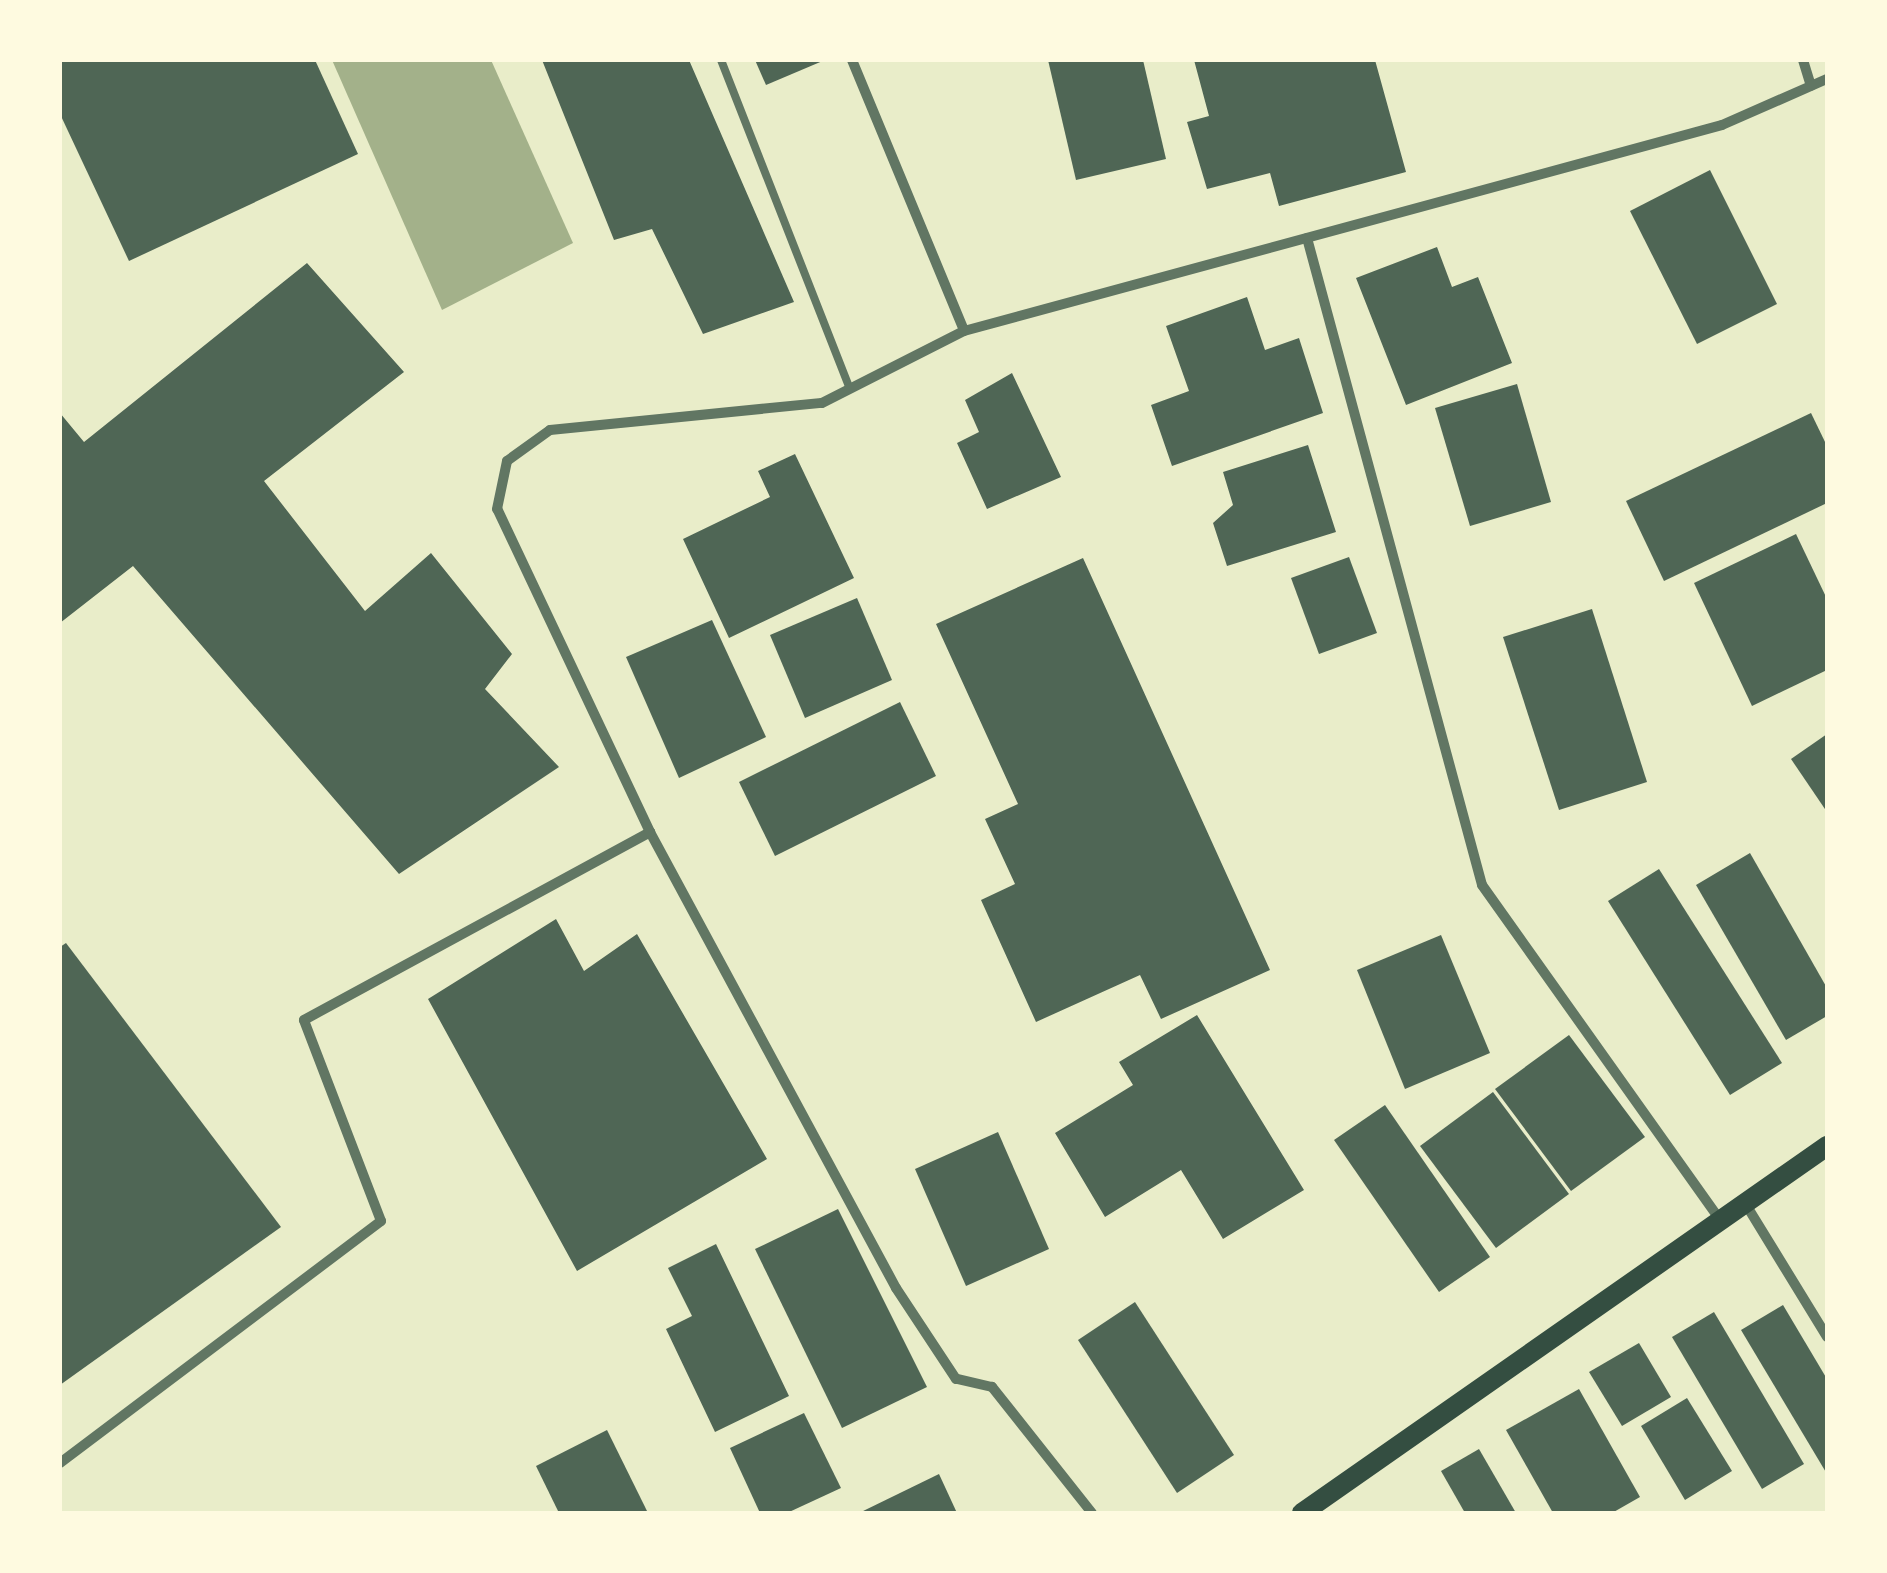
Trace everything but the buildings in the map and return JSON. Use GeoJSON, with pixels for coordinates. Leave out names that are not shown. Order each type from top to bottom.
{"type":"FeatureCollection","features":[{"type":"Feature","properties":{"kind":"main road"},"geometry":{"type":"LineString","coordinates":[[1302,1513],[1827,1146]]}},
{"type":"Feature","properties":{"kind":"street"},"geometry":{"type":"LineString","coordinates":[[852,60],[964,331]]}},
{"type":"Feature","properties":{"kind":"street"},"geometry":{"type":"LineString","coordinates":[[1803,60],[1811,86]]}},
{"type":"Feature","properties":{"kind":"street"},"geometry":{"type":"LineString","coordinates":[[1092,1513],[992,1386],[956,1379],[896,1288],[650,832],[497,509],[507,461],[550,430],[822,403],[964,331],[1704,130],[1827,79]]}},
{"type":"Feature","properties":{"kind":"street"},"geometry":{"type":"LineString","coordinates":[[1308,238],[1482,885],[1719,1219]]}},
{"type":"Feature","properties":{"kind":"street"},"geometry":{"type":"LineString","coordinates":[[60,1463],[381,1221],[304,1020],[650,832]]}},
{"type":"Feature","properties":{"kind":"street"},"geometry":{"type":"LineString","coordinates":[[1744,1202],[1827,1337]]}},
{"type":"Feature","properties":{"kind":"lane"},"geometry":{"type":"LineString","coordinates":[[720,60],[850,389]]}},
{"type":"Feature","properties":{"kind":"shaded area"},"geometry":{"type":"Polygon","coordinates":[[[332,60],[491,60],[573,243],[442,310],[332,60]]]}}]}
